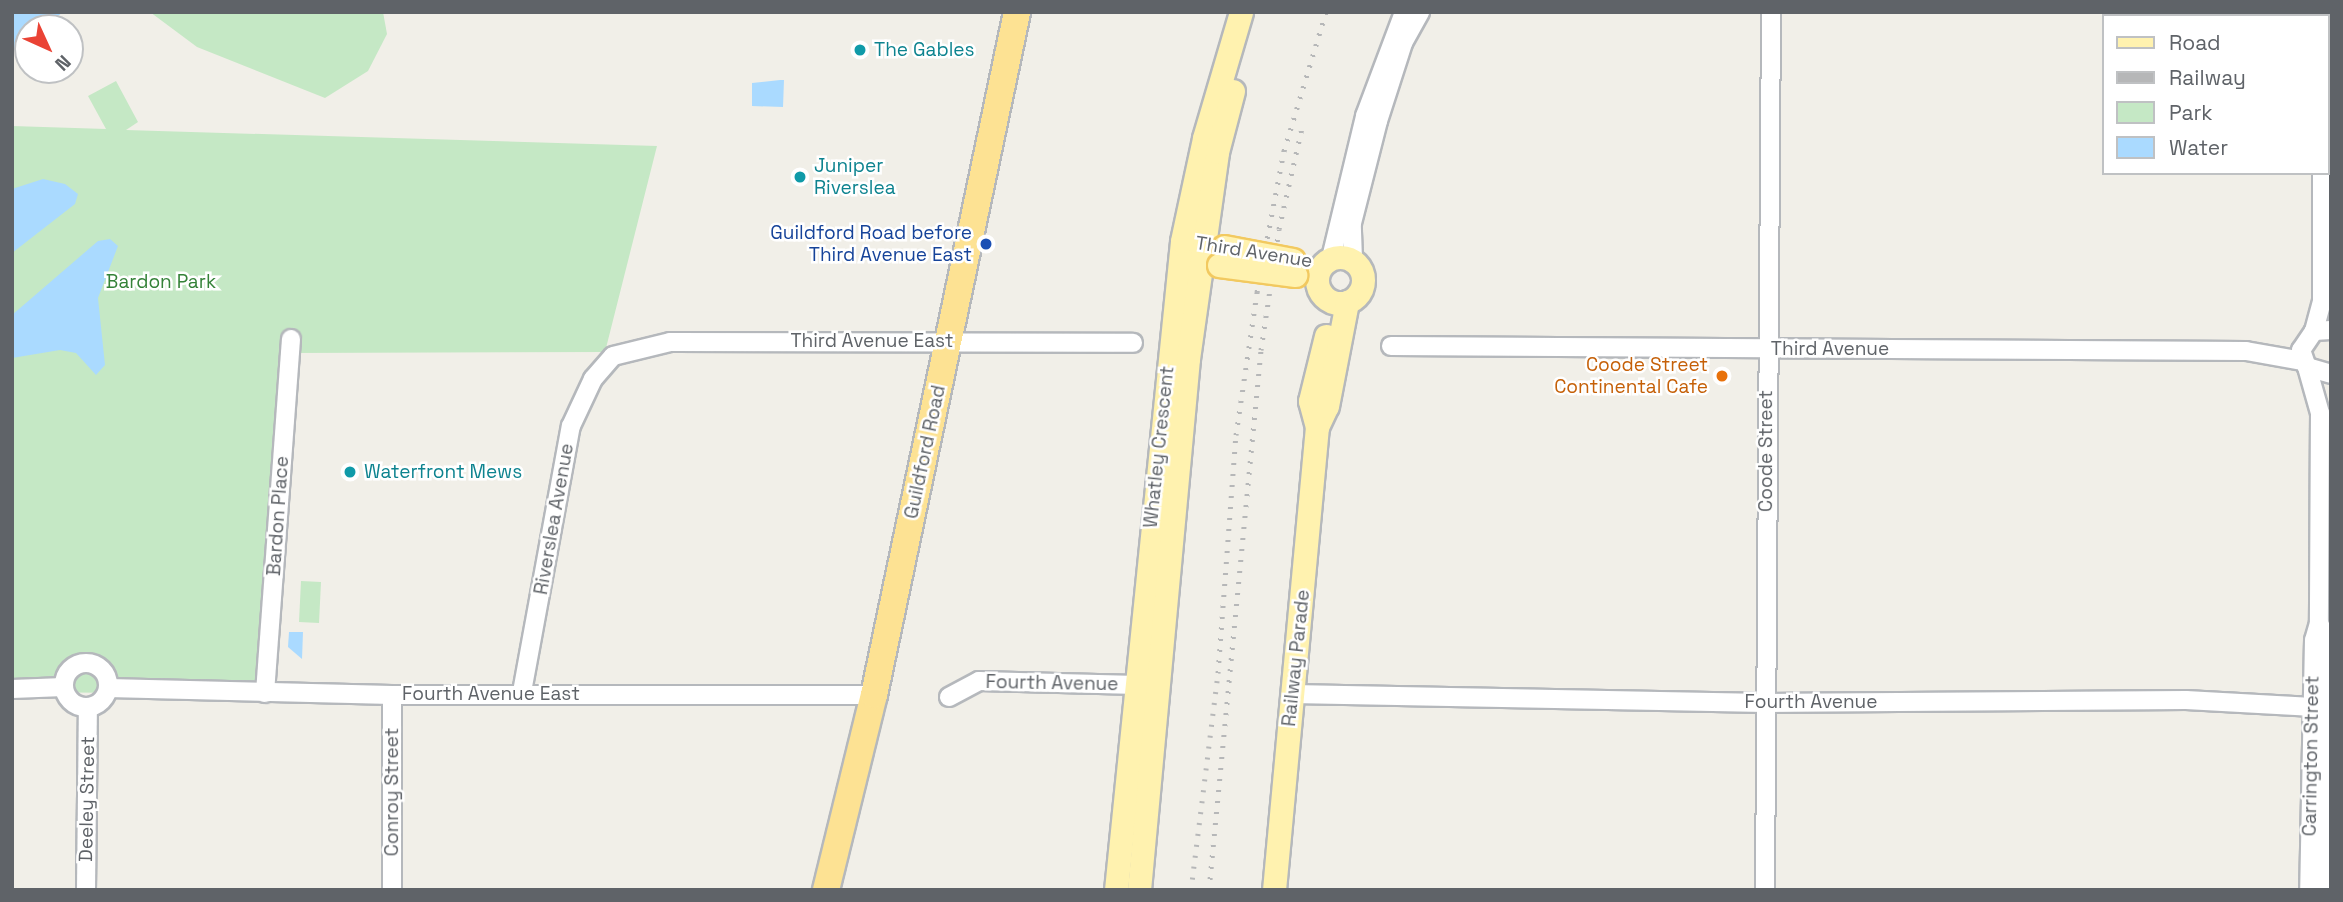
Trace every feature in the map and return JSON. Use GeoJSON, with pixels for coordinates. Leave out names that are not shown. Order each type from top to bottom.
{"type":"FeatureCollection","features":[{"type":"Feature","properties":{"kind":"highway","name":"Guildford Road"},"geometry":{"type":"LineString","coordinates":[[826,890],[874,695],[1017,12]]}},
{"type":"Feature","properties":{"kind":"main road","name":"Whatley Crescent"},"geometry":{"type":"LineString","coordinates":[[1116,890],[1148,685],[1201,253],[1244,13]]}},
{"type":"Feature","properties":{"kind":"main road","name":"Third Avenue"},"geometry":{"type":"LineString","coordinates":[[1201,253],[1333,277]]}},
{"type":"Feature","properties":{"kind":"main road","name":"Railway Parade"},"geometry":{"type":"LineString","coordinates":[[1274,890],[1317,427],[1310,401],[1325,342],[1333,277]]}},
{"type":"Feature","properties":{"kind":"main road","name":"Whatley Crescent"},"geometry":{"type":"LineString","coordinates":[[1139,890],[1148,685]]}},
{"type":"Feature","properties":{"kind":"street","name":"Railway Parade"},"geometry":{"type":"LineString","coordinates":[[1333,277],[1365,116],[1404,12]]}},
{"type":"Feature","properties":{"kind":"street","name":"Railway Parade"},"geometry":{"type":"LineString","coordinates":[[1333,277],[1352,223],[1378,121],[1403,43],[1420,12]]}},
{"type":"Feature","properties":{"kind":"street","name":"Coode Street"},"geometry":{"type":"LineString","coordinates":[[1765,890],[1767,349],[1772,12]]}},
{"type":"Feature","properties":{"kind":"street"},"geometry":{"type":"LineString","coordinates":[[2311,347],[2322,302],[2322,175]]}},
{"type":"Feature","properties":{"kind":"street"},"geometry":{"type":"LineString","coordinates":[[2322,302],[2331,321]]}},
{"type":"Feature","properties":{"kind":"street","name":"Bardon Place"},"geometry":{"type":"LineString","coordinates":[[265,693],[291,339]]}},
{"type":"Feature","properties":{"kind":"street","name":"Third Avenue East"},"geometry":{"type":"LineString","coordinates":[[613,356],[670,342],[1133,343]]}},
{"type":"Feature","properties":{"kind":"street","name":"Third Avenue"},"geometry":{"type":"LineString","coordinates":[[1391,346],[2269,352],[2311,347],[2318,374],[2331,374]]}},
{"type":"Feature","properties":{"kind":"street","name":"Carrington Street"},"geometry":{"type":"LineString","coordinates":[[2309,890],[2326,638],[2319,624],[2320,413],[2311,347]]}},
{"type":"Feature","properties":{"kind":"street","name":"Riverslea Avenue"},"geometry":{"type":"LineString","coordinates":[[522,692],[571,426],[593,379],[613,356]]}},
{"type":"Feature","properties":{"kind":"street","name":"Carrington Street"},"geometry":{"type":"LineString","coordinates":[[2320,413],[2331,386]]}},
{"type":"Feature","properties":{"kind":"street"},"geometry":{"type":"LineString","coordinates":[[83,663],[102,669],[108,688],[99,704],[88,707],[75,704],[64,687],[67,674],[83,663]]}},
{"type":"Feature","properties":{"kind":"street","name":"Fourth Avenue"},"geometry":{"type":"LineString","coordinates":[[949,696],[979,681],[1148,685]]}},
{"type":"Feature","properties":{"kind":"street"},"geometry":{"type":"LineString","coordinates":[[12,689],[64,687]]}},
{"type":"Feature","properties":{"kind":"street","name":"Fourth Avenue East"},"geometry":{"type":"LineString","coordinates":[[108,688],[392,695],[522,692],[874,695]]}},
{"type":"Feature","properties":{"kind":"street","name":"Fourth Avenue"},"geometry":{"type":"LineString","coordinates":[[1292,694],[1765,703],[2174,700],[2323,707]]}},
{"type":"Feature","properties":{"kind":"street","name":"Conroy Street"},"geometry":{"type":"LineString","coordinates":[[392,695],[392,890]]}},
{"type":"Feature","properties":{"kind":"street","name":"Deeley Street"},"geometry":{"type":"LineString","coordinates":[[86,890],[88,707]]}},
{"type":"Feature","properties":{"kind":"street","name":"Carrington Street"},"geometry":{"type":"LineString","coordinates":[[2322,890],[2323,707]]}},
{"type":"Feature","properties":{"kind":"green space"},"geometry":{"type":"Polygon","coordinates":[[[150,12],[383,12],[387,34],[368,71],[325,98],[197,47],[150,12]]]}},
{"type":"Feature","properties":{"kind":"green space","name":"Bardon Park"},"geometry":{"type":"Polygon","coordinates":[[[116,81],[138,122],[126,130],[657,146],[605,352],[291,353],[260,694],[12,692],[12,126],[106,129],[88,96],[116,81]]]}},
{"type":"Feature","properties":{"kind":"green space"},"geometry":{"type":"Polygon","coordinates":[[[301,581],[321,582],[319,623],[299,622],[301,581]]]}},
{"type":"Feature","properties":{"kind":"water"},"geometry":{"type":"Polygon","coordinates":[[[12,12],[63,12],[14,14],[12,52],[12,12]]]}},
{"type":"Feature","properties":{"kind":"water"},"geometry":{"type":"Polygon","coordinates":[[[784,80],[783,107],[752,106],[752,83],[784,80]]]}},
{"type":"Feature","properties":{"kind":"water"},"geometry":{"type":"Polygon","coordinates":[[[43,179],[65,184],[78,194],[75,204],[12,253],[12,189],[43,179]]]}},
{"type":"Feature","properties":{"kind":"water"},"geometry":{"type":"Polygon","coordinates":[[[110,239],[118,246],[98,298],[105,365],[96,375],[76,353],[60,350],[12,358],[12,315],[98,241],[110,239]]]}},
{"type":"Feature","properties":{"kind":"water"},"geometry":{"type":"Polygon","coordinates":[[[289,632],[303,632],[302,659],[288,647],[289,632]]]}},
{"type":"Feature","properties":{"kind":"railway"},"geometry":{"type":"LineString","coordinates":[[1191,890],[1218,673],[1236,435],[1257,292],[1284,151],[1326,12]]}},
{"type":"Feature","properties":{"kind":"railway"},"geometry":{"type":"LineString","coordinates":[[1209,890],[1261,350],[1279,229],[1303,123]]}},
{"type":"Feature","properties":{"kind":"place","name":"The Gables"},"geometry":{"type":"Point","coordinates":[860,50]}},
{"type":"Feature","properties":{"kind":"place","name":"Juniper Riverslea"},"geometry":{"type":"Point","coordinates":[800,177]}},
{"type":"Feature","properties":{"kind":"place","name":"Guildford Road before Third Avenue East"},"geometry":{"type":"Point","coordinates":[986,244]}},
{"type":"Feature","properties":{"kind":"place","name":"Coode Street Continental Cafe"},"geometry":{"type":"Point","coordinates":[1722,376]}},
{"type":"Feature","properties":{"kind":"place","name":"Waterfront Mews"},"geometry":{"type":"Point","coordinates":[350,472]}}]}
